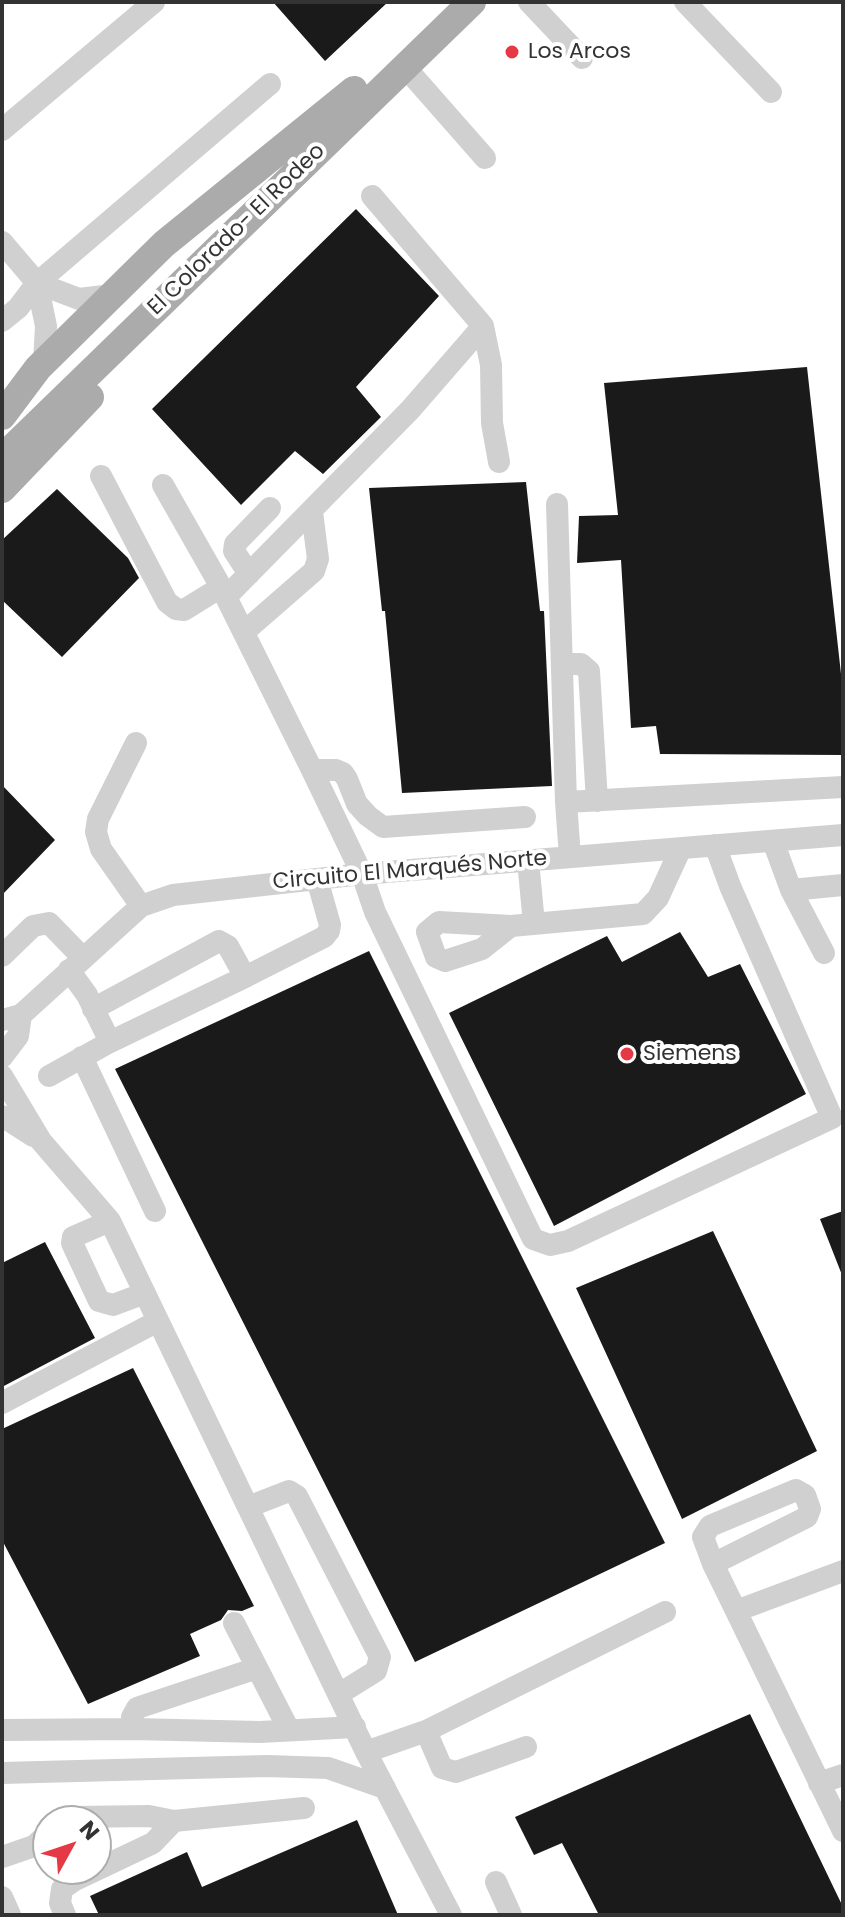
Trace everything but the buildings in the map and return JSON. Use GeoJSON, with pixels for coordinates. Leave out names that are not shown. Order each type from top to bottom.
{"type":"FeatureCollection","features":[{"type":"Feature","properties":{"kind":"main road","name":"El Colorado- El Rodeo"},"geometry":{"type":"LineString","coordinates":[[2,440],[445,2]]}},
{"type":"Feature","properties":{"kind":"main road","name":"El Colorado- El Rodeo"},"geometry":{"type":"LineString","coordinates":[[2,458],[472,2]]}},
{"type":"Feature","properties":{"kind":"main road"},"geometry":{"type":"LineString","coordinates":[[2,416],[44,362],[164,244],[354,90]]}},
{"type":"Feature","properties":{"kind":"main road"},"geometry":{"type":"LineString","coordinates":[[2,489],[94,393],[106,357]]}},
{"type":"Feature","properties":{"kind":"street"},"geometry":{"type":"LineString","coordinates":[[2,130],[154,2]]}},
{"type":"Feature","properties":{"kind":"street"},"geometry":{"type":"LineString","coordinates":[[529,2],[582,58]]}},
{"type":"Feature","properties":{"kind":"street"},"geometry":{"type":"LineString","coordinates":[[685,2],[771,92]]}},
{"type":"Feature","properties":{"kind":"street"},"geometry":{"type":"LineString","coordinates":[[405,67],[485,158]]}},
{"type":"Feature","properties":{"kind":"street"},"geometry":{"type":"LineString","coordinates":[[2,321],[18,308],[37,283],[270,84]]}},
{"type":"Feature","properties":{"kind":"street"},"geometry":{"type":"LineString","coordinates":[[372,196],[483,326],[491,365],[492,423],[499,462]]}},
{"type":"Feature","properties":{"kind":"street"},"geometry":{"type":"LineString","coordinates":[[2,242],[37,283],[79,299],[112,295]]}},
{"type":"Feature","properties":{"kind":"street"},"geometry":{"type":"LineString","coordinates":[[37,283],[46,326],[44,362]]}},
{"type":"Feature","properties":{"kind":"street"},"geometry":{"type":"LineString","coordinates":[[101,476],[167,602],[176,609],[184,610],[223,592],[249,574],[410,410],[483,326]]}},
{"type":"Feature","properties":{"kind":"street"},"geometry":{"type":"LineString","coordinates":[[163,485],[244,632],[312,770],[362,874],[375,912],[533,1239],[550,1245],[568,1241],[838,1117],[730,886],[715,845]]}},
{"type":"Feature","properties":{"kind":"street"},"geometry":{"type":"LineString","coordinates":[[557,504],[570,857]]}},
{"type":"Feature","properties":{"kind":"street"},"geometry":{"type":"LineString","coordinates":[[249,574],[234,551],[235,544],[270,508]]}},
{"type":"Feature","properties":{"kind":"street"},"geometry":{"type":"LineString","coordinates":[[244,632],[314,571],[318,559],[312,512]]}},
{"type":"Feature","properties":{"kind":"street"},"geometry":{"type":"LineString","coordinates":[[562,664],[581,664],[589,671],[597,801]]}},
{"type":"Feature","properties":{"kind":"street"},"geometry":{"type":"LineString","coordinates":[[136,743],[98,819],[96,832],[101,849],[141,906]]}},
{"type":"Feature","properties":{"kind":"street"},"geometry":{"type":"LineString","coordinates":[[312,770],[343,773],[357,804],[383,827],[525,817]]}},
{"type":"Feature","properties":{"kind":"street"},"geometry":{"type":"LineString","coordinates":[[566,802],[843,787]]}},
{"type":"Feature","properties":{"kind":"street","name":"Circuito El Marqués Norte"},"geometry":{"type":"LineString","coordinates":[[2,1057],[18,1036],[11,1018],[141,906],[173,895],[362,874],[843,835]]}},
{"type":"Feature","properties":{"kind":"street"},"geometry":{"type":"LineString","coordinates":[[773,841],[791,890],[824,953]]}},
{"type":"Feature","properties":{"kind":"street"},"geometry":{"type":"LineString","coordinates":[[511,926],[643,914],[658,898],[681,848]]}},
{"type":"Feature","properties":{"kind":"street"},"geometry":{"type":"LineString","coordinates":[[528,860],[534,924]]}},
{"type":"Feature","properties":{"kind":"street"},"geometry":{"type":"LineString","coordinates":[[49,1076],[110,1042],[324,937],[330,925],[317,879]]}},
{"type":"Feature","properties":{"kind":"street"},"geometry":{"type":"LineString","coordinates":[[791,890],[841,890]]}},
{"type":"Feature","properties":{"kind":"street"},"geometry":{"type":"LineString","coordinates":[[2,956],[33,926],[49,923],[76,964],[110,1042]]}},
{"type":"Feature","properties":{"kind":"street"},"geometry":{"type":"LineString","coordinates":[[93,1009],[219,941],[228,946],[245,977]]}},
{"type":"Feature","properties":{"kind":"street"},"geometry":{"type":"LineString","coordinates":[[82,1057],[155,1211]]}},
{"type":"Feature","properties":{"kind":"street"},"geometry":{"type":"LineString","coordinates":[[2,1076],[41,1141],[110,1221],[366,1752],[451,1915]]}},
{"type":"Feature","properties":{"kind":"street"},"geometry":{"type":"LineString","coordinates":[[2,1116],[41,1141]]}},
{"type":"Feature","properties":{"kind":"street"},"geometry":{"type":"LineString","coordinates":[[110,1221],[73,1237],[72,1243],[99,1301],[113,1305],[145,1293]]}},
{"type":"Feature","properties":{"kind":"street"},"geometry":{"type":"LineString","coordinates":[[2,1403],[158,1321]]}},
{"type":"Feature","properties":{"kind":"street"},"geometry":{"type":"LineString","coordinates":[[248,1507],[289,1491],[297,1496],[380,1657],[376,1671],[339,1694]]}},
{"type":"Feature","properties":{"kind":"street"},"geometry":{"type":"LineString","coordinates":[[713,1564],[843,1831]]}},
{"type":"Feature","properties":{"kind":"street"},"geometry":{"type":"LineString","coordinates":[[736,1611],[843,1571]]}},
{"type":"Feature","properties":{"kind":"street"},"geometry":{"type":"LineString","coordinates":[[366,1752],[426,1731],[665,1612]]}},
{"type":"Feature","properties":{"kind":"street"},"geometry":{"type":"LineString","coordinates":[[234,1623],[289,1730]]}},
{"type":"Feature","properties":{"kind":"street"},"geometry":{"type":"LineString","coordinates":[[134,1729],[132,1717],[137,1708],[257,1668]]}},
{"type":"Feature","properties":{"kind":"street"},"geometry":{"type":"LineString","coordinates":[[2,1730],[260,1732],[355,1727]]}},
{"type":"Feature","properties":{"kind":"street"},"geometry":{"type":"LineString","coordinates":[[426,1731],[442,1768],[449,1771],[456,1772],[526,1747]]}},
{"type":"Feature","properties":{"kind":"street"},"geometry":{"type":"LineString","coordinates":[[260,1732],[267,1766]]}},
{"type":"Feature","properties":{"kind":"street"},"geometry":{"type":"LineString","coordinates":[[2,1773],[267,1766],[328,1768],[385,1788]]}},
{"type":"Feature","properties":{"kind":"street"},"geometry":{"type":"LineString","coordinates":[[819,1783],[843,1775]]}},
{"type":"Feature","properties":{"kind":"street"},"geometry":{"type":"LineString","coordinates":[[112,1816],[149,1816],[174,1821],[304,1808]]}},
{"type":"Feature","properties":{"kind":"street"},"geometry":{"type":"LineString","coordinates":[[65,1915],[60,1903],[62,1889],[153,1843],[174,1821]]}},
{"type":"Feature","properties":{"kind":"street"},"geometry":{"type":"LineString","coordinates":[[2,1857],[32,1847]]}},
{"type":"Feature","properties":{"kind":"street"},"geometry":{"type":"LineString","coordinates":[[496,1882],[511,1915]]}},
{"type":"Feature","properties":{"kind":"street"},"geometry":{"type":"LineString","coordinates":[[2,1897],[10,1915]]}},
{"type":"Feature","properties":{"kind":"place","name":"Los Arcos"},"geometry":{"type":"Point","coordinates":[512,52]}},
{"type":"Feature","properties":{"kind":"place","name":"Siemens"},"geometry":{"type":"Point","coordinates":[627,1054]}}]}
